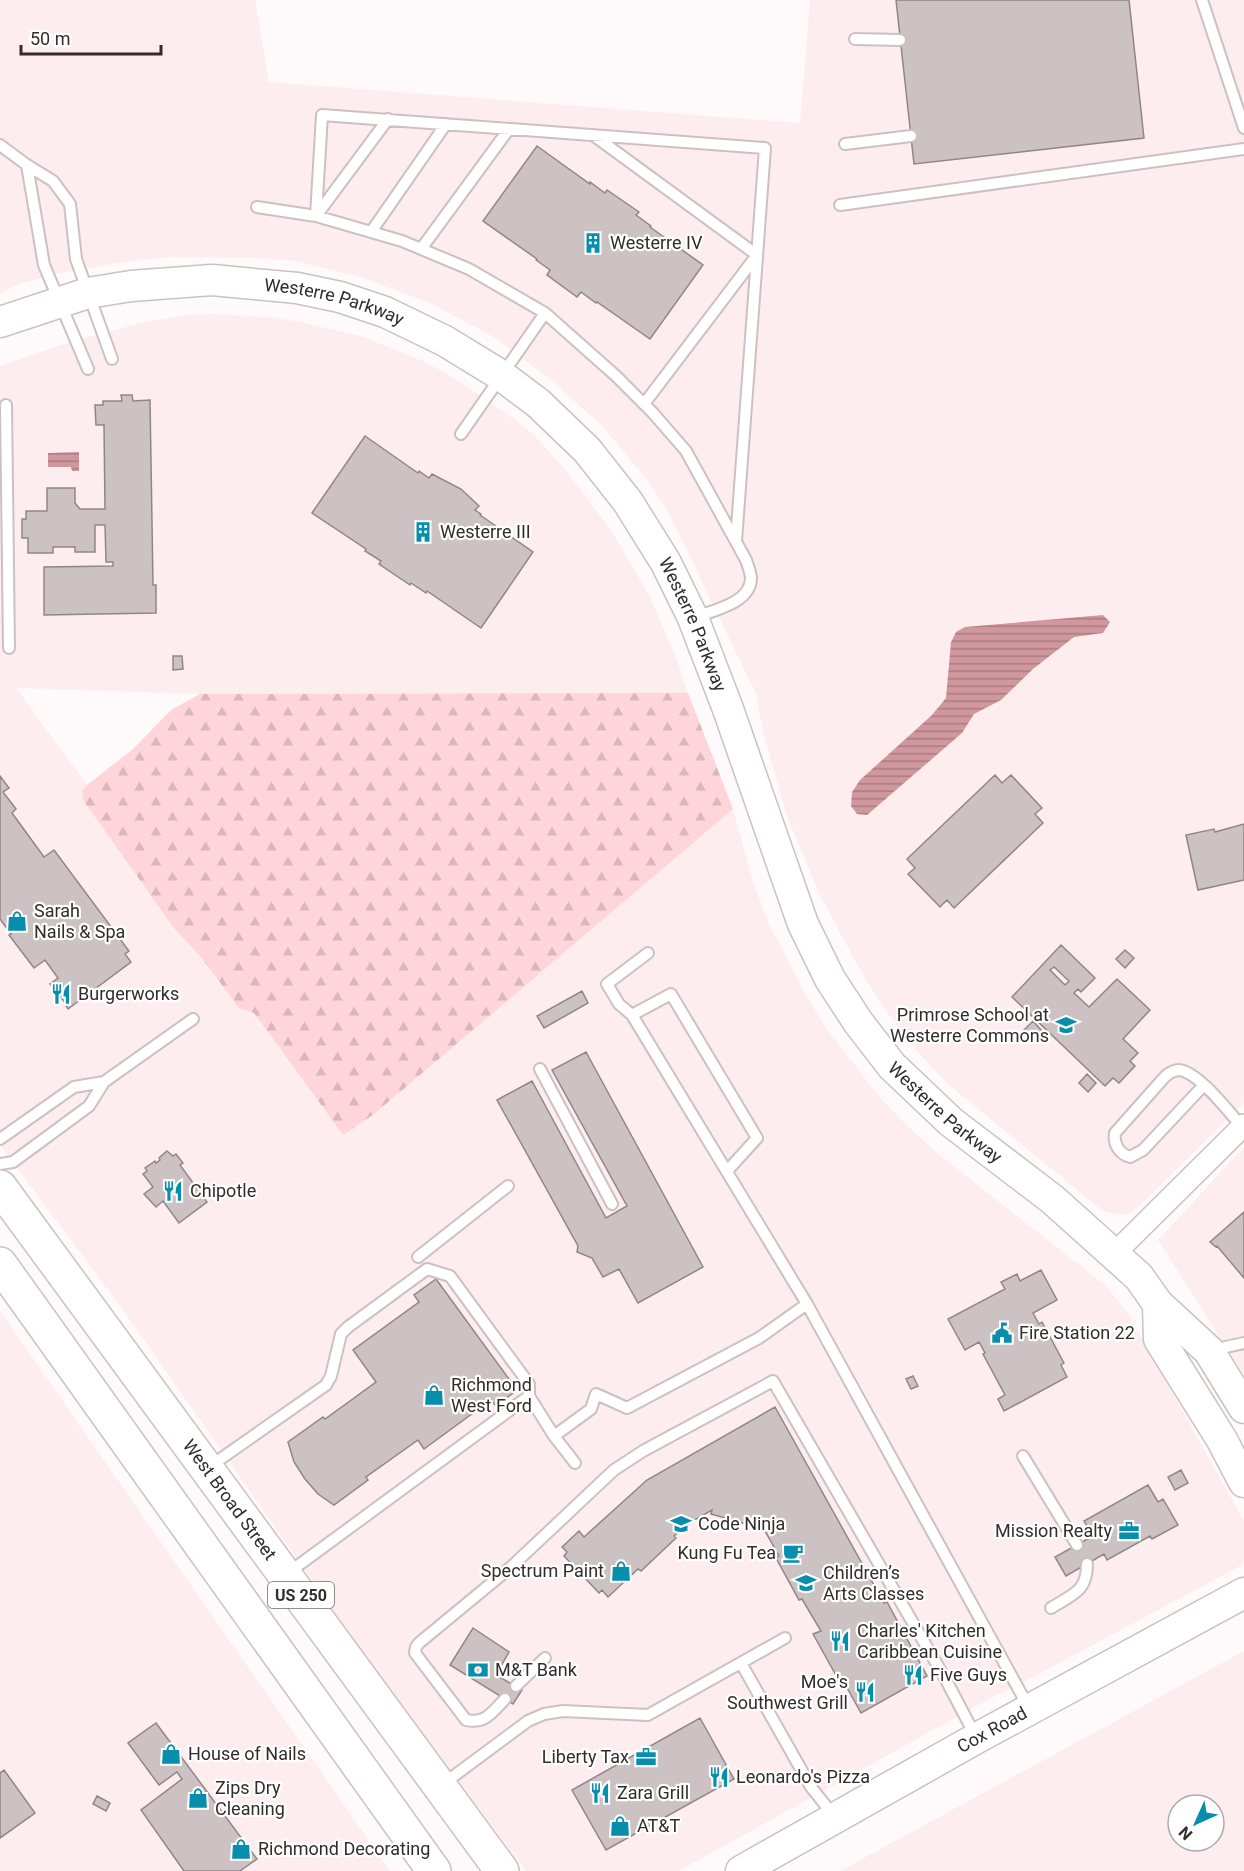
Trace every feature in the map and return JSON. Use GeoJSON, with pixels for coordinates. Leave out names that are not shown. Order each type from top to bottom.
{"type":"FeatureCollection","features":[{"type":"Feature","properties":{"kind":"main road","name":"West Broad Street"},"geometry":{"type":"LineString","coordinates":[[0,1187],[502,1871]]}},
{"type":"Feature","properties":{"kind":"main road","name":"US 250"},"geometry":{"type":"LineString","coordinates":[[0,1264],[428,1867]]}},
{"type":"Feature","properties":{"kind":"street","name":"Westerre Parkway"},"geometry":{"type":"LineString","coordinates":[[0,322],[88,293],[131,286],[212,280],[297,288],[340,297],[385,312],[445,341],[502,376],[538,403],[587,450],[628,502],[666,563],[693,618],[728,709],[803,924],[830,979],[858,1022],[892,1066],[951,1122],[1052,1199],[1139,1277],[1158,1304],[1209,1351],[1244,1408]]}},
{"type":"Feature","properties":{"kind":"street"},"geometry":{"type":"LineString","coordinates":[[1114,1254],[1243,1126]]}},
{"type":"Feature","properties":{"kind":"street"},"geometry":{"type":"LineString","coordinates":[[1158,1304],[1159,1339],[1222,1440],[1244,1482]]}},
{"type":"Feature","properties":{"kind":"street","name":"Cox Road"},"geometry":{"type":"LineString","coordinates":[[741,1871],[976,1738],[1244,1593]]}},
{"type":"Feature","properties":{"kind":"lane"},"geometry":{"type":"LineString","coordinates":[[1202,0],[1244,128]]}},
{"type":"Feature","properties":{"kind":"lane"},"geometry":{"type":"LineString","coordinates":[[855,39],[900,40]]}},
{"type":"Feature","properties":{"kind":"lane"},"geometry":{"type":"LineString","coordinates":[[316,216],[322,115],[765,148],[736,541]]}},
{"type":"Feature","properties":{"kind":"lane"},"geometry":{"type":"LineString","coordinates":[[316,216],[388,119]]}},
{"type":"Feature","properties":{"kind":"lane"},"geometry":{"type":"LineString","coordinates":[[371,232],[446,124]]}},
{"type":"Feature","properties":{"kind":"lane"},"geometry":{"type":"LineString","coordinates":[[421,249],[509,129]]}},
{"type":"Feature","properties":{"kind":"lane"},"geometry":{"type":"LineString","coordinates":[[592,135],[757,255]]}},
{"type":"Feature","properties":{"kind":"lane"},"geometry":{"type":"LineString","coordinates":[[845,144],[911,136]]}},
{"type":"Feature","properties":{"kind":"lane"},"geometry":{"type":"LineString","coordinates":[[0,145],[53,181],[70,204],[76,258],[112,359]]}},
{"type":"Feature","properties":{"kind":"lane"},"geometry":{"type":"LineString","coordinates":[[840,205],[1244,149]]}},
{"type":"Feature","properties":{"kind":"lane"},"geometry":{"type":"LineString","coordinates":[[27,165],[44,265],[88,369]]}},
{"type":"Feature","properties":{"kind":"lane"},"geometry":{"type":"LineString","coordinates":[[257,207],[316,216],[402,241],[469,269],[545,313],[616,376],[686,451],[746,560],[751,578],[748,590],[734,602],[693,618]]}},
{"type":"Feature","properties":{"kind":"lane"},"geometry":{"type":"LineString","coordinates":[[644,404],[757,255]]}},
{"type":"Feature","properties":{"kind":"lane"},"geometry":{"type":"LineString","coordinates":[[461,434],[545,313]]}},
{"type":"Feature","properties":{"kind":"lane"},"geometry":{"type":"LineString","coordinates":[[6,405],[9,648]]}},
{"type":"Feature","properties":{"kind":"lane"},"geometry":{"type":"LineString","coordinates":[[648,953],[607,984],[619,1004],[632,1015],[728,1170],[807,1304],[1029,1709]]}},
{"type":"Feature","properties":{"kind":"lane"},"geometry":{"type":"LineString","coordinates":[[632,1015],[671,994],[757,1138],[728,1170]]}},
{"type":"Feature","properties":{"kind":"lane"},"geometry":{"type":"LineString","coordinates":[[0,1164],[13,1162],[90,1106],[104,1082],[193,1020]]}},
{"type":"Feature","properties":{"kind":"lane"},"geometry":{"type":"LineString","coordinates":[[540,1069],[612,1204]]}},
{"type":"Feature","properties":{"kind":"lane"},"geometry":{"type":"LineString","coordinates":[[1204,1085],[1143,1150],[1130,1157],[1119,1151],[1115,1143],[1115,1133],[1170,1072],[1178,1070],[1204,1085],[1243,1126]]}},
{"type":"Feature","properties":{"kind":"lane"},"geometry":{"type":"LineString","coordinates":[[0,1139],[75,1087],[104,1082]]}},
{"type":"Feature","properties":{"kind":"lane"},"geometry":{"type":"LineString","coordinates":[[418,1257],[508,1186]]}},
{"type":"Feature","properties":{"kind":"lane"},"geometry":{"type":"LineString","coordinates":[[207,1468],[326,1385],[331,1376],[341,1334],[427,1269],[450,1276],[529,1384],[529,1396],[554,1436],[575,1463]]}},
{"type":"Feature","properties":{"kind":"lane"},"geometry":{"type":"LineString","coordinates":[[554,1436],[591,1409],[596,1394],[627,1408],[759,1338],[807,1304]]}},
{"type":"Feature","properties":{"kind":"lane"},"geometry":{"type":"LineString","coordinates":[[1209,1351],[1244,1343]]}},
{"type":"Feature","properties":{"kind":"lane"},"geometry":{"type":"LineString","coordinates":[[505,1699],[486,1719],[473,1722],[466,1720],[416,1653],[416,1647],[511,1567],[614,1470],[643,1451],[772,1381],[946,1680],[976,1738]]}},
{"type":"Feature","properties":{"kind":"lane"},"geometry":{"type":"LineString","coordinates":[[286,1575],[529,1396]]}},
{"type":"Feature","properties":{"kind":"lane"},"geometry":{"type":"LineString","coordinates":[[1023,1456],[1077,1545]]}},
{"type":"Feature","properties":{"kind":"lane"},"geometry":{"type":"LineString","coordinates":[[1051,1608],[1082,1588],[1087,1578],[1087,1564]]}},
{"type":"Feature","properties":{"kind":"lane"},"geometry":{"type":"LineString","coordinates":[[440,1786],[528,1721],[544,1714],[564,1711],[648,1716],[785,1638]]}},
{"type":"Feature","properties":{"kind":"lane"},"geometry":{"type":"LineString","coordinates":[[516,1686],[545,1658]]}},
{"type":"Feature","properties":{"kind":"lane"},"geometry":{"type":"LineString","coordinates":[[741,1663],[811,1787],[836,1817]]}},
{"type":"Feature","properties":{"kind":"shaded area"},"geometry":{"type":"Polygon","coordinates":[[[0,0],[255,0],[269,82],[800,123],[810,0],[1244,0],[1244,1103],[1135,1210],[1117,1215],[1103,1211],[949,1085],[916,1050],[887,1012],[861,972],[819,893],[787,816],[764,735],[756,694],[668,511],[648,481],[602,426],[549,378],[492,336],[430,303],[364,278],[296,261],[171,257],[130,261],[55,274],[19,284],[0,294],[0,0]]]}},
{"type":"Feature","properties":{"kind":"shaded area"},"geometry":{"type":"Polygon","coordinates":[[[209,314],[271,317],[363,337],[425,362],[454,378],[509,415],[535,436],[563,467],[612,532],[650,597],[677,660],[688,693],[200,694],[16,688],[343,1135],[373,1115],[733,809],[754,885],[768,922],[804,992],[824,1025],[876,1093],[905,1124],[937,1153],[1106,1286],[1127,1312],[1244,1521],[1244,1561],[1240,1566],[989,1699],[679,1871],[526,1871],[365,1656],[128,1317],[0,1145],[0,366],[67,343],[141,323],[179,316],[209,314]]]}},
{"type":"Feature","properties":{"kind":"shaded area"},"geometry":{"type":"Polygon","coordinates":[[[79,452],[79,471],[72,471],[71,467],[48,467],[48,453],[79,452]]]}},
{"type":"Feature","properties":{"kind":"shaded area"},"geometry":{"type":"Polygon","coordinates":[[[1103,615],[1110,622],[1103,633],[1074,637],[1033,669],[1001,700],[974,714],[962,733],[867,815],[857,814],[851,806],[852,792],[860,780],[932,715],[946,698],[951,642],[956,632],[965,627],[1103,615]]]}},
{"type":"Feature","properties":{"kind":"shaded area"},"geometry":{"type":"Polygon","coordinates":[[[1244,1147],[1244,1375],[1158,1240],[1244,1147]]]}},
{"type":"Feature","properties":{"kind":"shaded area"},"geometry":{"type":"Polygon","coordinates":[[[0,1311],[390,1871],[0,1871],[0,1311]]]}},
{"type":"Feature","properties":{"kind":"shaded area"},"geometry":{"type":"Polygon","coordinates":[[[1244,1651],[1244,1871],[840,1871],[1244,1651]]]}},
{"type":"Feature","properties":{"kind":"green space"},"geometry":{"type":"Polygon","coordinates":[[[688,693],[733,809],[373,1115],[343,1135],[254,1013],[239,1008],[201,957],[174,928],[83,800],[82,791],[87,785],[132,750],[171,710],[200,694],[688,693]]]}},
{"type":"Feature","properties":{"kind":"building"},"geometry":{"type":"Polygon","coordinates":[[[896,0],[1129,0],[1144,138],[914,164],[896,0]]]}},
{"type":"Feature","properties":{"kind":"building","name":"Westerre IV"},"geometry":{"type":"Polygon","coordinates":[[[537,146],[590,184],[590,182],[605,193],[607,190],[639,212],[636,215],[650,227],[703,265],[650,339],[581,292],[577,297],[547,275],[550,270],[537,259],[483,221],[537,146]]]}},
{"type":"Feature","properties":{"kind":"building"},"geometry":{"type":"Polygon","coordinates":[[[121,395],[132,395],[133,401],[150,400],[153,585],[156,585],[156,613],[44,615],[44,567],[113,566],[113,562],[106,562],[105,525],[95,525],[95,552],[75,552],[75,547],[53,547],[53,553],[28,553],[28,538],[22,538],[22,519],[26,519],[26,511],[47,511],[47,488],[75,488],[75,503],[80,509],[105,509],[104,425],[96,425],[95,405],[103,405],[103,401],[122,401],[121,395]]]}},
{"type":"Feature","properties":{"kind":"building","name":"Westerre III"},"geometry":{"type":"Polygon","coordinates":[[[365,436],[418,473],[419,471],[429,478],[432,474],[461,489],[479,506],[475,510],[480,515],[533,552],[481,628],[427,591],[426,593],[411,583],[410,585],[379,564],[381,561],[365,551],[366,549],[312,513],[365,436]]]}},
{"type":"Feature","properties":{"kind":"building"},"geometry":{"type":"Polygon","coordinates":[[[173,656],[182,656],[183,669],[173,670],[173,656]]]}},
{"type":"Feature","properties":{"kind":"building"},"geometry":{"type":"Polygon","coordinates":[[[995,775],[1002,783],[1011,775],[1042,808],[1035,814],[1043,823],[954,908],[947,900],[940,907],[908,874],[915,868],[907,859],[995,775]]]}},
{"type":"Feature","properties":{"kind":"building"},"geometry":{"type":"Polygon","coordinates":[[[0,776],[9,788],[3,792],[16,809],[12,813],[44,857],[54,850],[129,951],[125,954],[131,962],[68,1009],[50,984],[58,978],[45,960],[34,968],[0,919],[0,776]]]}},
{"type":"Feature","properties":{"kind":"building"},"geometry":{"type":"Polygon","coordinates":[[[1244,824],[1244,880],[1198,890],[1186,835],[1214,829],[1215,832],[1244,824]]]}},
{"type":"Feature","properties":{"kind":"building"},"geometry":{"type":"Polygon","coordinates":[[[1061,945],[1095,978],[1081,992],[1078,989],[1074,993],[1089,1007],[1117,979],[1150,1010],[1123,1039],[1138,1053],[1130,1061],[1135,1066],[1119,1083],[1113,1078],[1105,1086],[1012,997],[1061,945]],[[1054,967],[1050,970],[1065,985],[1069,981],[1054,967]]]}},
{"type":"Feature","properties":{"kind":"building"},"geometry":{"type":"Polygon","coordinates":[[[1125,950],[1134,958],[1125,968],[1116,959],[1125,950]]]}},
{"type":"Feature","properties":{"kind":"building"},"geometry":{"type":"Polygon","coordinates":[[[582,991],[588,1003],[544,1028],[537,1016],[582,991]]]}},
{"type":"Feature","properties":{"kind":"building"},"geometry":{"type":"Polygon","coordinates":[[[1033,1021],[1042,1031],[1033,1040],[1024,1030],[1033,1021]]]}},
{"type":"Feature","properties":{"kind":"building"},"geometry":{"type":"Polygon","coordinates":[[[586,1052],[703,1267],[638,1303],[619,1269],[603,1277],[592,1258],[577,1252],[578,1246],[497,1100],[532,1081],[606,1218],[627,1206],[552,1070],[586,1052]]]}},
{"type":"Feature","properties":{"kind":"building"},"geometry":{"type":"Polygon","coordinates":[[[1087,1074],[1096,1083],[1088,1092],[1079,1083],[1087,1074]]]}},
{"type":"Feature","properties":{"kind":"building","name":"Chipotle"},"geometry":{"type":"Polygon","coordinates":[[[167,1151],[173,1156],[176,1154],[183,1163],[180,1165],[207,1202],[179,1223],[163,1201],[156,1207],[144,1194],[153,1187],[143,1174],[147,1171],[145,1168],[160,1160],[159,1158],[167,1151]]]}},
{"type":"Feature","properties":{"kind":"building"},"geometry":{"type":"Polygon","coordinates":[[[1244,1212],[1244,1278],[1217,1246],[1210,1242],[1244,1212]]]}},
{"type":"Feature","properties":{"kind":"building","name":"Fire Station 22"},"geometry":{"type":"Polygon","coordinates":[[[1041,1270],[1057,1300],[1033,1313],[1039,1324],[1042,1322],[1064,1363],[1061,1365],[1067,1377],[1004,1411],[998,1399],[1005,1395],[979,1342],[965,1350],[948,1319],[1005,1289],[1001,1282],[1017,1274],[1020,1281],[1041,1270]]]}},
{"type":"Feature","properties":{"kind":"building","name":"Richmond West Ford"},"geometry":{"type":"Polygon","coordinates":[[[436,1279],[517,1390],[496,1406],[491,1400],[424,1449],[418,1440],[366,1477],[368,1480],[334,1505],[318,1494],[305,1479],[294,1462],[288,1442],[323,1417],[325,1419],[376,1382],[353,1350],[419,1302],[414,1295],[436,1279]]]}},
{"type":"Feature","properties":{"kind":"building"},"geometry":{"type":"Polygon","coordinates":[[[913,1376],[918,1386],[911,1389],[906,1379],[913,1376]]]}},
{"type":"Feature","properties":{"kind":"building"},"geometry":{"type":"Polygon","coordinates":[[[775,1407],[927,1676],[861,1713],[841,1677],[838,1679],[813,1634],[821,1631],[802,1599],[799,1600],[761,1524],[760,1528],[711,1514],[712,1510],[689,1523],[641,1571],[638,1569],[608,1597],[602,1590],[599,1593],[564,1556],[567,1552],[562,1547],[579,1531],[584,1537],[647,1480],[775,1407]]]}},
{"type":"Feature","properties":{"kind":"building"},"geometry":{"type":"Polygon","coordinates":[[[1181,1470],[1188,1483],[1175,1490],[1168,1477],[1181,1470]]]}},
{"type":"Feature","properties":{"kind":"building","name":"Mission Realty"},"geometry":{"type":"Polygon","coordinates":[[[1148,1485],[1158,1502],[1163,1499],[1178,1525],[1152,1539],[1150,1536],[1107,1560],[1104,1554],[1066,1576],[1055,1557],[1093,1536],[1084,1521],[1148,1485]]]}},
{"type":"Feature","properties":{"kind":"building","name":"M&T Bank"},"geometry":{"type":"Polygon","coordinates":[[[473,1628],[509,1652],[496,1675],[522,1690],[513,1704],[450,1665],[473,1628]]]}},
{"type":"Feature","properties":{"kind":"building"},"geometry":{"type":"Polygon","coordinates":[[[700,1718],[734,1779],[606,1850],[572,1790],[700,1718]]]}},
{"type":"Feature","properties":{"kind":"building"},"geometry":{"type":"Polygon","coordinates":[[[156,1723],[257,1859],[240,1871],[184,1871],[141,1810],[182,1779],[177,1772],[159,1785],[128,1743],[156,1723]]]}},
{"type":"Feature","properties":{"kind":"building"},"geometry":{"type":"Polygon","coordinates":[[[4,1770],[35,1813],[0,1838],[0,1773],[4,1770]]]}},
{"type":"Feature","properties":{"kind":"building"},"geometry":{"type":"Polygon","coordinates":[[[97,1796],[110,1803],[106,1811],[93,1804],[97,1796]]]}},
{"type":"Feature","properties":{"kind":"place","name":"Westerre IV"},"geometry":{"type":"Point","coordinates":[593,243]}},
{"type":"Feature","properties":{"kind":"place","name":"Westerre III"},"geometry":{"type":"Point","coordinates":[423,532]}},
{"type":"Feature","properties":{"kind":"place","name":"Sarah Nails & Spa"},"geometry":{"type":"Point","coordinates":[17,921]}},
{"type":"Feature","properties":{"kind":"place","name":"Burgerworks"},"geometry":{"type":"Point","coordinates":[61,994]}},
{"type":"Feature","properties":{"kind":"place","name":"Primrose School at Westerre Commons"},"geometry":{"type":"Point","coordinates":[1066,1025]}},
{"type":"Feature","properties":{"kind":"place","name":"Chipotle"},"geometry":{"type":"Point","coordinates":[173,1191]}},
{"type":"Feature","properties":{"kind":"place","name":"Fire Station 22"},"geometry":{"type":"Point","coordinates":[1002,1333]}},
{"type":"Feature","properties":{"kind":"place","name":"Richmond West Ford"},"geometry":{"type":"Point","coordinates":[434,1395]}},
{"type":"Feature","properties":{"kind":"place","name":"Code Ninja"},"geometry":{"type":"Point","coordinates":[681,1524]}},
{"type":"Feature","properties":{"kind":"place","name":"Mission Realty"},"geometry":{"type":"Point","coordinates":[1129,1531]}},
{"type":"Feature","properties":{"kind":"place","name":"Kung Fu Tea"},"geometry":{"type":"Point","coordinates":[793,1553]}},
{"type":"Feature","properties":{"kind":"place","name":"Spectrum Paint"},"geometry":{"type":"Point","coordinates":[621,1571]}},
{"type":"Feature","properties":{"kind":"place","name":"Children’s Arts Classes"},"geometry":{"type":"Point","coordinates":[806,1583]}},
{"type":"Feature","properties":{"kind":"place","name":"Charles' Kitchen Caribbean Cuisine"},"geometry":{"type":"Point","coordinates":[840,1641]}},
{"type":"Feature","properties":{"kind":"place","name":"M&T Bank"},"geometry":{"type":"Point","coordinates":[478,1670]}},
{"type":"Feature","properties":{"kind":"place","name":"Five Guys"},"geometry":{"type":"Point","coordinates":[913,1675]}},
{"type":"Feature","properties":{"kind":"place","name":"Moe's Southwest Grill"},"geometry":{"type":"Point","coordinates":[865,1692]}},
{"type":"Feature","properties":{"kind":"place","name":"House of Nails"},"geometry":{"type":"Point","coordinates":[171,1754]}},
{"type":"Feature","properties":{"kind":"place","name":"Liberty Tax"},"geometry":{"type":"Point","coordinates":[646,1757]}},
{"type":"Feature","properties":{"kind":"place","name":"Leonardo's Pizza"},"geometry":{"type":"Point","coordinates":[719,1777]}},
{"type":"Feature","properties":{"kind":"place","name":"Zara Grill"},"geometry":{"type":"Point","coordinates":[600,1793]}},
{"type":"Feature","properties":{"kind":"place","name":"Zips Dry Cleaning"},"geometry":{"type":"Point","coordinates":[198,1798]}},
{"type":"Feature","properties":{"kind":"place","name":"AT&T"},"geometry":{"type":"Point","coordinates":[620,1826]}},
{"type":"Feature","properties":{"kind":"place","name":"Richmond Decorating"},"geometry":{"type":"Point","coordinates":[241,1849]}}]}
